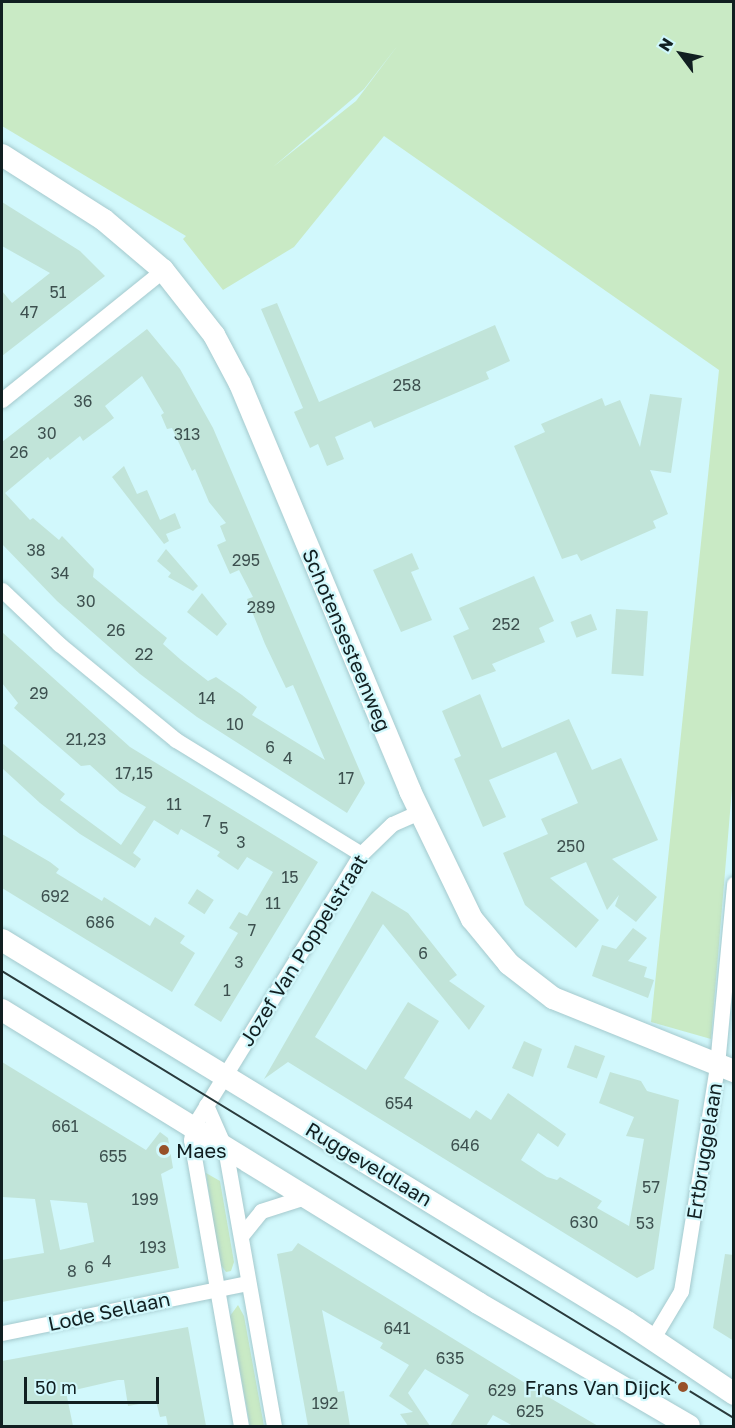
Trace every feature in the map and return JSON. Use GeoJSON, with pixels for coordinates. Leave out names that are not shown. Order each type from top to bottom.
{"type":"FeatureCollection","features":[{"type":"Feature","properties":{"kind":"street","name":"Schotensesteenweg"},"geometry":{"type":"LineString","coordinates":[[2,155],[104,220],[163,270],[195,306],[240,384],[419,812],[472,919],[509,964],[553,998],[725,1068]]}},
{"type":"Feature","properties":{"kind":"street"},"geometry":{"type":"LineString","coordinates":[[2,400],[163,270]]}},
{"type":"Feature","properties":{"kind":"street"},"geometry":{"type":"LineString","coordinates":[[2,590],[59,644],[176,740],[361,854]]}},
{"type":"Feature","properties":{"kind":"street","name":"Jozef Van Poppelstraat"},"geometry":{"type":"LineString","coordinates":[[193,1127],[361,854],[392,824],[419,812]]}},
{"type":"Feature","properties":{"kind":"street","name":"Ertbruggelaan"},"geometry":{"type":"LineString","coordinates":[[653,1338],[681,1291],[725,1068],[734,884]]}},
{"type":"Feature","properties":{"kind":"street","name":"Ruggeveldlaan"},"geometry":{"type":"LineString","coordinates":[[2,940],[653,1338],[734,1394]]}},
{"type":"Feature","properties":{"kind":"street"},"geometry":{"type":"LineString","coordinates":[[2,1010],[663,1421],[689,1426]]}},
{"type":"Feature","properties":{"kind":"street"},"geometry":{"type":"LineString","coordinates":[[206,1104],[225,1148],[274,1426]]}},
{"type":"Feature","properties":{"kind":"street"},"geometry":{"type":"LineString","coordinates":[[193,1127],[191,1140],[241,1426]]}},
{"type":"Feature","properties":{"kind":"street"},"geometry":{"type":"LineString","coordinates":[[241,1236],[261,1211],[305,1197]]}},
{"type":"Feature","properties":{"kind":"street","name":"Lode Sellaan"},"geometry":{"type":"LineString","coordinates":[[2,1333],[248,1283]]}},
{"type":"Feature","properties":{"kind":"green space"},"geometry":{"type":"Polygon","coordinates":[[[2,2],[733,2],[734,765],[711,1039],[651,1022],[719,370],[384,136],[294,247],[223,290],[183,239],[186,236],[2,126],[2,2]],[[398,45],[364,89],[273,167],[356,101],[398,45]]]}},
{"type":"Feature","properties":{"kind":"green space"},"geometry":{"type":"Polygon","coordinates":[[[206,1173],[220,1181],[234,1262],[231,1271],[226,1272],[220,1264],[206,1173]]]}},
{"type":"Feature","properties":{"kind":"green space"},"geometry":{"type":"Polygon","coordinates":[[[238,1305],[244,1316],[264,1426],[250,1426],[230,1316],[238,1305]]]}},
{"type":"Feature","properties":{"kind":"building"},"geometry":{"type":"Polygon","coordinates":[[[2,202],[80,251],[105,276],[2,356],[2,291],[12,303],[50,273],[2,246],[2,202]]]}},
{"type":"Feature","properties":{"kind":"building"},"geometry":{"type":"Polygon","coordinates":[[[277,303],[319,402],[495,325],[510,361],[486,372],[489,379],[374,428],[371,421],[335,437],[344,459],[327,466],[318,444],[310,448],[294,412],[303,408],[261,309],[277,303]]]}},
{"type":"Feature","properties":{"kind":"building"},"geometry":{"type":"Polygon","coordinates":[[[147,329],[180,369],[213,428],[365,783],[347,813],[197,717],[140,674],[57,601],[2,544],[2,442],[147,329]],[[142,376],[105,406],[114,418],[83,441],[80,436],[50,460],[48,457],[5,493],[30,520],[33,518],[59,540],[62,536],[94,569],[93,577],[167,638],[163,644],[181,660],[208,681],[216,677],[242,695],[257,707],[252,715],[325,760],[293,685],[286,688],[265,644],[247,599],[253,597],[239,570],[230,574],[217,545],[226,541],[220,526],[226,523],[209,502],[195,469],[192,471],[172,428],[167,429],[161,415],[164,413],[142,376]]]}},
{"type":"Feature","properties":{"kind":"building"},"geometry":{"type":"Polygon","coordinates":[[[650,394],[682,398],[671,473],[650,470],[668,514],[653,521],[656,528],[581,561],[577,554],[562,559],[514,446],[545,432],[541,424],[602,398],[605,406],[620,400],[640,447],[650,394]]]}},
{"type":"Feature","properties":{"kind":"building"},"geometry":{"type":"Polygon","coordinates":[[[124,466],[137,494],[147,490],[160,520],[175,513],[181,528],[166,534],[169,541],[164,544],[112,477],[124,466]]]}},
{"type":"Feature","properties":{"kind":"building"},"geometry":{"type":"Polygon","coordinates":[[[166,549],[198,586],[193,591],[168,577],[171,573],[157,561],[166,549]]]}},
{"type":"Feature","properties":{"kind":"building"},"geometry":{"type":"Polygon","coordinates":[[[412,553],[419,569],[411,572],[432,620],[401,632],[373,570],[412,553]]]}},
{"type":"Feature","properties":{"kind":"building"},"geometry":{"type":"Polygon","coordinates":[[[534,576],[554,621],[539,628],[545,642],[492,664],[496,671],[472,680],[453,636],[469,629],[459,608],[534,576]]]}},
{"type":"Feature","properties":{"kind":"building"},"geometry":{"type":"Polygon","coordinates":[[[202,593],[227,624],[217,636],[187,612],[202,593]]]}},
{"type":"Feature","properties":{"kind":"building"},"geometry":{"type":"Polygon","coordinates":[[[616,609],[648,611],[643,676],[611,674],[616,609]]]}},
{"type":"Feature","properties":{"kind":"building"},"geometry":{"type":"Polygon","coordinates":[[[591,614],[597,630],[577,638],[570,622],[591,614]]]}},
{"type":"Feature","properties":{"kind":"building"},"geometry":{"type":"Polygon","coordinates":[[[2,632],[130,747],[318,862],[221,1022],[194,1005],[238,933],[229,928],[239,912],[247,916],[273,872],[247,857],[238,870],[217,856],[220,852],[181,829],[178,835],[154,820],[133,853],[141,859],[135,868],[80,834],[40,803],[2,768],[2,743],[65,794],[60,800],[121,845],[146,807],[120,792],[90,765],[81,766],[14,708],[18,703],[2,683],[2,632]]]}},
{"type":"Feature","properties":{"kind":"building"},"geometry":{"type":"Polygon","coordinates":[[[480,694],[502,748],[569,719],[592,770],[621,758],[658,840],[612,859],[657,897],[636,922],[615,906],[619,895],[607,910],[586,862],[550,878],[599,920],[576,948],[525,905],[503,853],[548,834],[541,819],[578,803],[556,752],[489,780],[506,817],[483,827],[454,759],[461,756],[442,711],[480,694]]]}},
{"type":"Feature","properties":{"kind":"building"},"geometry":{"type":"Polygon","coordinates":[[[2,834],[50,862],[59,869],[56,873],[102,901],[104,897],[150,926],[155,917],[185,936],[180,943],[195,953],[172,992],[2,888],[2,834]]]}},
{"type":"Feature","properties":{"kind":"building"},"geometry":{"type":"Polygon","coordinates":[[[197,889],[214,900],[205,914],[188,903],[197,889]]]}},
{"type":"Feature","properties":{"kind":"building"},"geometry":{"type":"Polygon","coordinates":[[[372,891],[408,913],[457,975],[449,981],[485,1006],[469,1030],[383,924],[315,1037],[366,1070],[408,1002],[439,1021],[404,1078],[470,1119],[476,1110],[491,1120],[508,1093],[566,1134],[558,1147],[538,1133],[521,1160],[547,1177],[557,1180],[560,1177],[602,1201],[597,1208],[629,1226],[644,1139],[626,1136],[634,1117],[599,1103],[610,1072],[641,1081],[647,1091],[679,1100],[654,1269],[637,1278],[288,1062],[264,1079],[372,891]]]}},
{"type":"Feature","properties":{"kind":"building"},"geometry":{"type":"Polygon","coordinates":[[[633,928],[647,938],[628,961],[647,967],[644,977],[654,980],[648,998],[592,976],[602,945],[616,949],[633,928]]]}},
{"type":"Feature","properties":{"kind":"building"},"geometry":{"type":"Polygon","coordinates":[[[524,1041],[542,1049],[533,1077],[512,1068],[524,1041]]]}},
{"type":"Feature","properties":{"kind":"building"},"geometry":{"type":"Polygon","coordinates":[[[575,1045],[605,1056],[597,1078],[567,1068],[575,1045]]]}},
{"type":"Feature","properties":{"kind":"building"},"geometry":{"type":"Polygon","coordinates":[[[2,1062],[146,1150],[160,1132],[168,1138],[173,1168],[161,1174],[179,1268],[2,1302],[2,1260],[44,1253],[35,1199],[2,1197],[2,1062]],[[50,1200],[60,1250],[94,1242],[87,1203],[50,1200]]]}},
{"type":"Feature","properties":{"kind":"building"},"geometry":{"type":"Polygon","coordinates":[[[298,1243],[598,1426],[513,1426],[493,1415],[486,1426],[450,1426],[469,1395],[425,1369],[408,1393],[430,1426],[408,1426],[400,1414],[413,1412],[389,1396],[409,1365],[380,1348],[383,1343],[322,1310],[338,1392],[344,1391],[350,1426],[308,1426],[277,1254],[292,1251],[298,1243]]]}},
{"type":"Feature","properties":{"kind":"building"},"geometry":{"type":"Polygon","coordinates":[[[725,1254],[734,1255],[734,1341],[713,1328],[725,1254]]]}},
{"type":"Feature","properties":{"kind":"building"},"geometry":{"type":"Polygon","coordinates":[[[188,1327],[206,1426],[168,1426],[166,1416],[160,1417],[156,1401],[128,1406],[124,1380],[118,1380],[66,1392],[73,1426],[2,1426],[2,1361],[188,1327]]]}},
{"type":"Feature","properties":{"kind":"tram line"},"geometry":{"type":"LineString","coordinates":[[2,971],[734,1418]]}},
{"type":"Feature","properties":{"kind":"place","name":"Maes"},"geometry":{"type":"Point","coordinates":[164,1150]}},
{"type":"Feature","properties":{"kind":"place","name":"Frans Van Dijck"},"geometry":{"type":"Point","coordinates":[683,1387]}}]}
